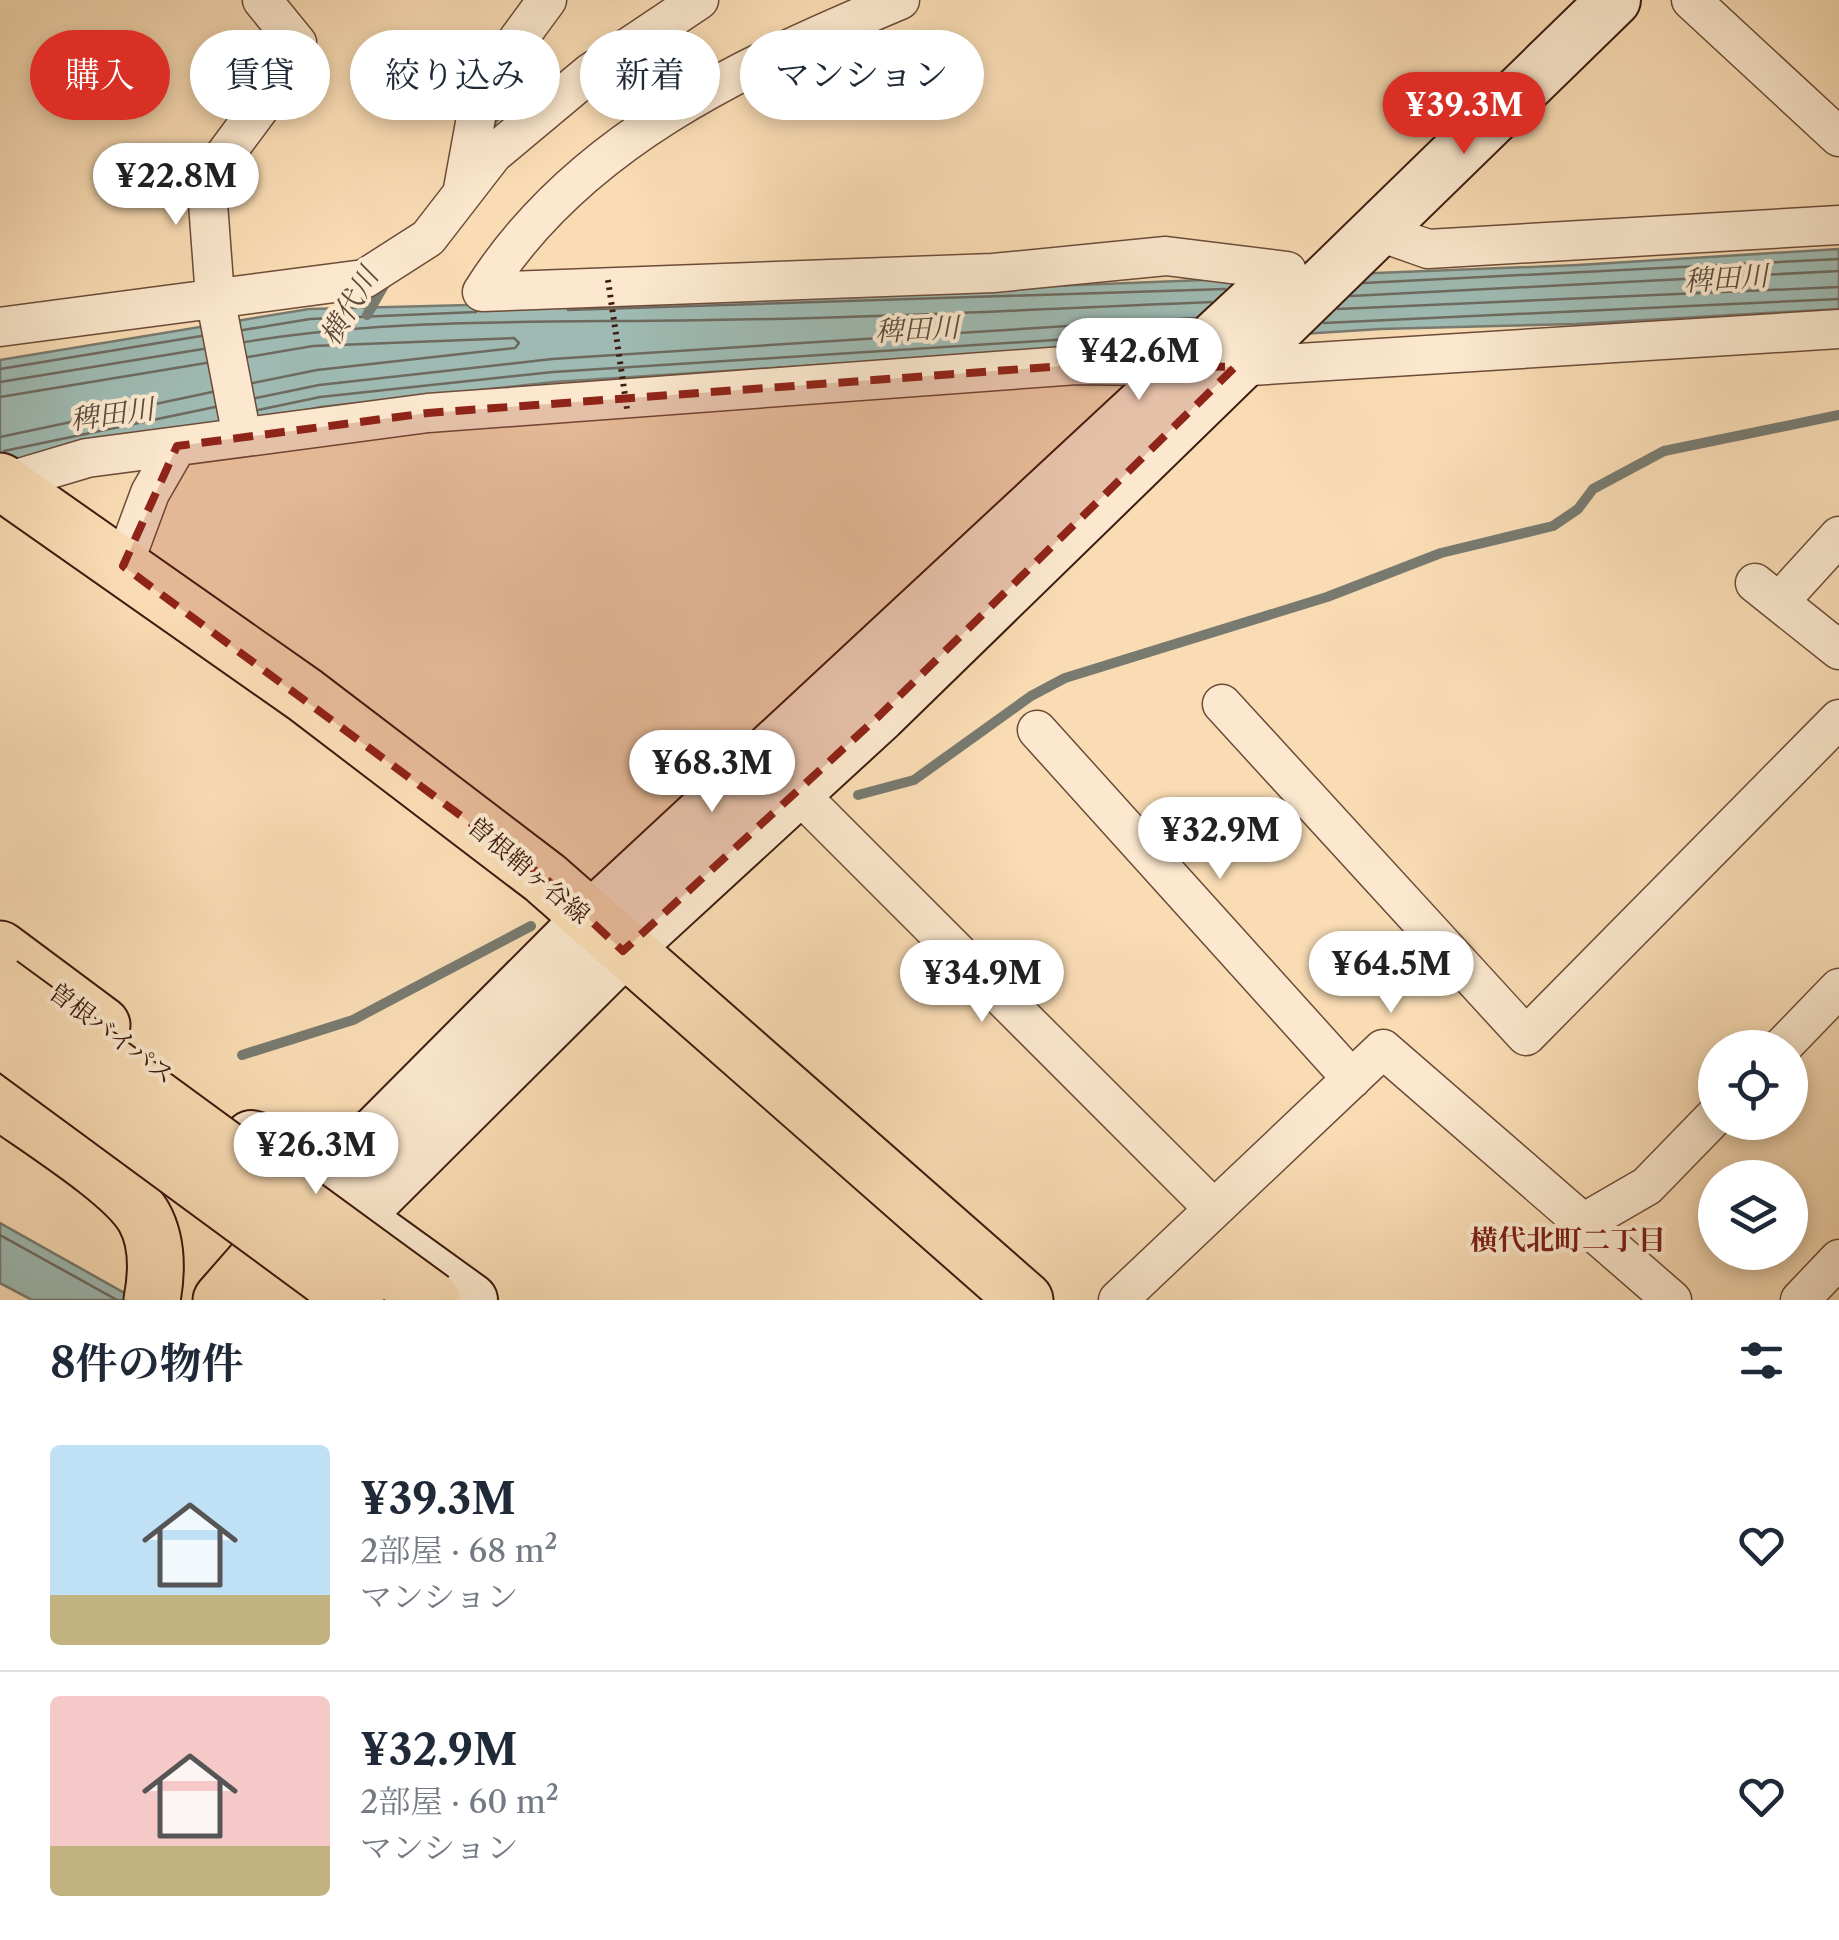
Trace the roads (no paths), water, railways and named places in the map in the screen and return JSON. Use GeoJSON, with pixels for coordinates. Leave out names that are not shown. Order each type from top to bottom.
{"type":"FeatureCollection","features":[{"type":"Feature","properties":{"kind":"main road","name":"曽根鞘ヶ谷線"},"geometry":{"type":"LineString","coordinates":[[2,482],[306,695],[545,878],[1024,1300]]}},
{"type":"Feature","properties":{"kind":"main road","name":"曽根バイパス"},"geometry":{"type":"LineString","coordinates":[[0,949],[338,1203]]}},
{"type":"Feature","properties":{"kind":"main road"},"geometry":{"type":"LineString","coordinates":[[0,984],[432,1300]]}},
{"type":"Feature","properties":{"kind":"main road","name":"曽根バイパス"},"geometry":{"type":"LineString","coordinates":[[0,1010],[255,1202],[280,1279]]}},
{"type":"Feature","properties":{"kind":"main road"},"geometry":{"type":"LineString","coordinates":[[0,1038],[356,1300]]}},
{"type":"Feature","properties":{"kind":"main road"},"geometry":{"type":"LineString","coordinates":[[0,1070],[280,1279]]}},
{"type":"Feature","properties":{"kind":"main road"},"geometry":{"type":"LineString","coordinates":[[0,1101],[119,1190],[142,1214],[155,1257],[152,1300]]}},
{"type":"Feature","properties":{"kind":"main road"},"geometry":{"type":"LineString","coordinates":[[221,1300],[280,1279],[338,1203]]}},
{"type":"Feature","properties":{"kind":"street"},"geometry":{"type":"LineString","coordinates":[[242,437],[217,304],[208,190],[224,156],[290,67],[297,44],[262,0]]}},
{"type":"Feature","properties":{"kind":"street"},"geometry":{"type":"LineString","coordinates":[[462,194],[482,90],[547,0]]}},
{"type":"Feature","properties":{"kind":"street"},"geometry":{"type":"LineString","coordinates":[[0,327],[217,304],[364,280],[428,238],[494,154],[590,73],[699,0]]}},
{"type":"Feature","properties":{"kind":"street"},"geometry":{"type":"LineString","coordinates":[[900,0],[744,68],[608,151],[510,246],[482,292],[993,273],[1166,256],[1329,254],[1839,225]]}},
{"type":"Feature","properties":{"kind":"street"},"geometry":{"type":"LineString","coordinates":[[1329,254],[1568,0]]}},
{"type":"Feature","properties":{"kind":"street"},"geometry":{"type":"LineString","coordinates":[[251,1138],[322,1156],[373,1136],[606,935],[798,793],[1196,372],[1614,0]]}},
{"type":"Feature","properties":{"kind":"street"},"geometry":{"type":"LineString","coordinates":[[1691,0],[1839,138]]}},
{"type":"Feature","properties":{"kind":"street"},"geometry":{"type":"LineString","coordinates":[[2,482],[87,458],[428,413],[1077,366],[1196,372],[1839,328]]}},
{"type":"Feature","properties":{"kind":"street"},"geometry":{"type":"LineString","coordinates":[[123,566],[150,493],[177,446]]}},
{"type":"Feature","properties":{"kind":"street"},"geometry":{"type":"LineString","coordinates":[[338,1203],[606,935],[1108,463]]}},
{"type":"Feature","properties":{"kind":"street"},"geometry":{"type":"LineString","coordinates":[[1839,536],[1767,592],[1839,650]]}},
{"type":"Feature","properties":{"kind":"street"},"geometry":{"type":"LineString","coordinates":[[1222,704],[1526,1036],[1839,720]]}},
{"type":"Feature","properties":{"kind":"street"},"geometry":{"type":"LineString","coordinates":[[1037,730],[1352,1078]]}},
{"type":"Feature","properties":{"kind":"street"},"geometry":{"type":"LineString","coordinates":[[798,793],[1214,1209]]}},
{"type":"Feature","properties":{"kind":"street"},"geometry":{"type":"LineString","coordinates":[[1798,1030],[1839,988]]}},
{"type":"Feature","properties":{"kind":"street"},"geometry":{"type":"LineString","coordinates":[[1118,1300],[1383,1049],[1672,1300]]}},
{"type":"Feature","properties":{"kind":"street"},"geometry":{"type":"LineString","coordinates":[[1583,1223],[1647,1186],[1698,1134]]}},
{"type":"Feature","properties":{"kind":"street"},"geometry":{"type":"LineString","coordinates":[[338,1203],[373,1136]]}},
{"type":"Feature","properties":{"kind":"street"},"geometry":{"type":"LineString","coordinates":[[338,1203],[471,1300]]}},
{"type":"Feature","properties":{"kind":"street"},"geometry":{"type":"LineString","coordinates":[[1800,1300],[1839,1260]]}},
{"type":"Feature","properties":{"kind":"water","name":"稗田川"},"geometry":{"type":"Polygon","coordinates":[[[1839,249],[1839,309],[1576,324],[1380,329],[554,382],[321,407],[0,475],[0,360],[309,309],[780,297],[1578,265],[1839,249]]]}},
{"type":"Feature","properties":{"kind":"water"},"geometry":{"type":"Polygon","coordinates":[[[0,1223],[137,1300],[32,1300],[0,1283],[0,1223]]]}},
{"type":"Feature","properties":{"kind":"waterway","name":"横代川"},"geometry":{"type":"LineString","coordinates":[[489,126],[493,120]]}},
{"type":"Feature","properties":{"kind":"waterway","name":"横代川"},"geometry":{"type":"LineString","coordinates":[[367,315],[386,282]]}},
{"type":"Feature","properties":{"kind":"waterway"},"geometry":{"type":"LineString","coordinates":[[858,795],[914,780],[1031,696],[1065,678],[1327,597],[1441,553],[1553,526],[1578,509],[1593,489],[1664,451],[1839,415]]}},
{"type":"Feature","properties":{"kind":"waterway"},"geometry":{"type":"LineString","coordinates":[[242,1055],[353,1020],[531,926]]}},
{"type":"Feature","properties":{"kind":"district","name":"横代北町二丁目"},"geometry":{"type":"Point","coordinates":[1568,1240]}}]}
